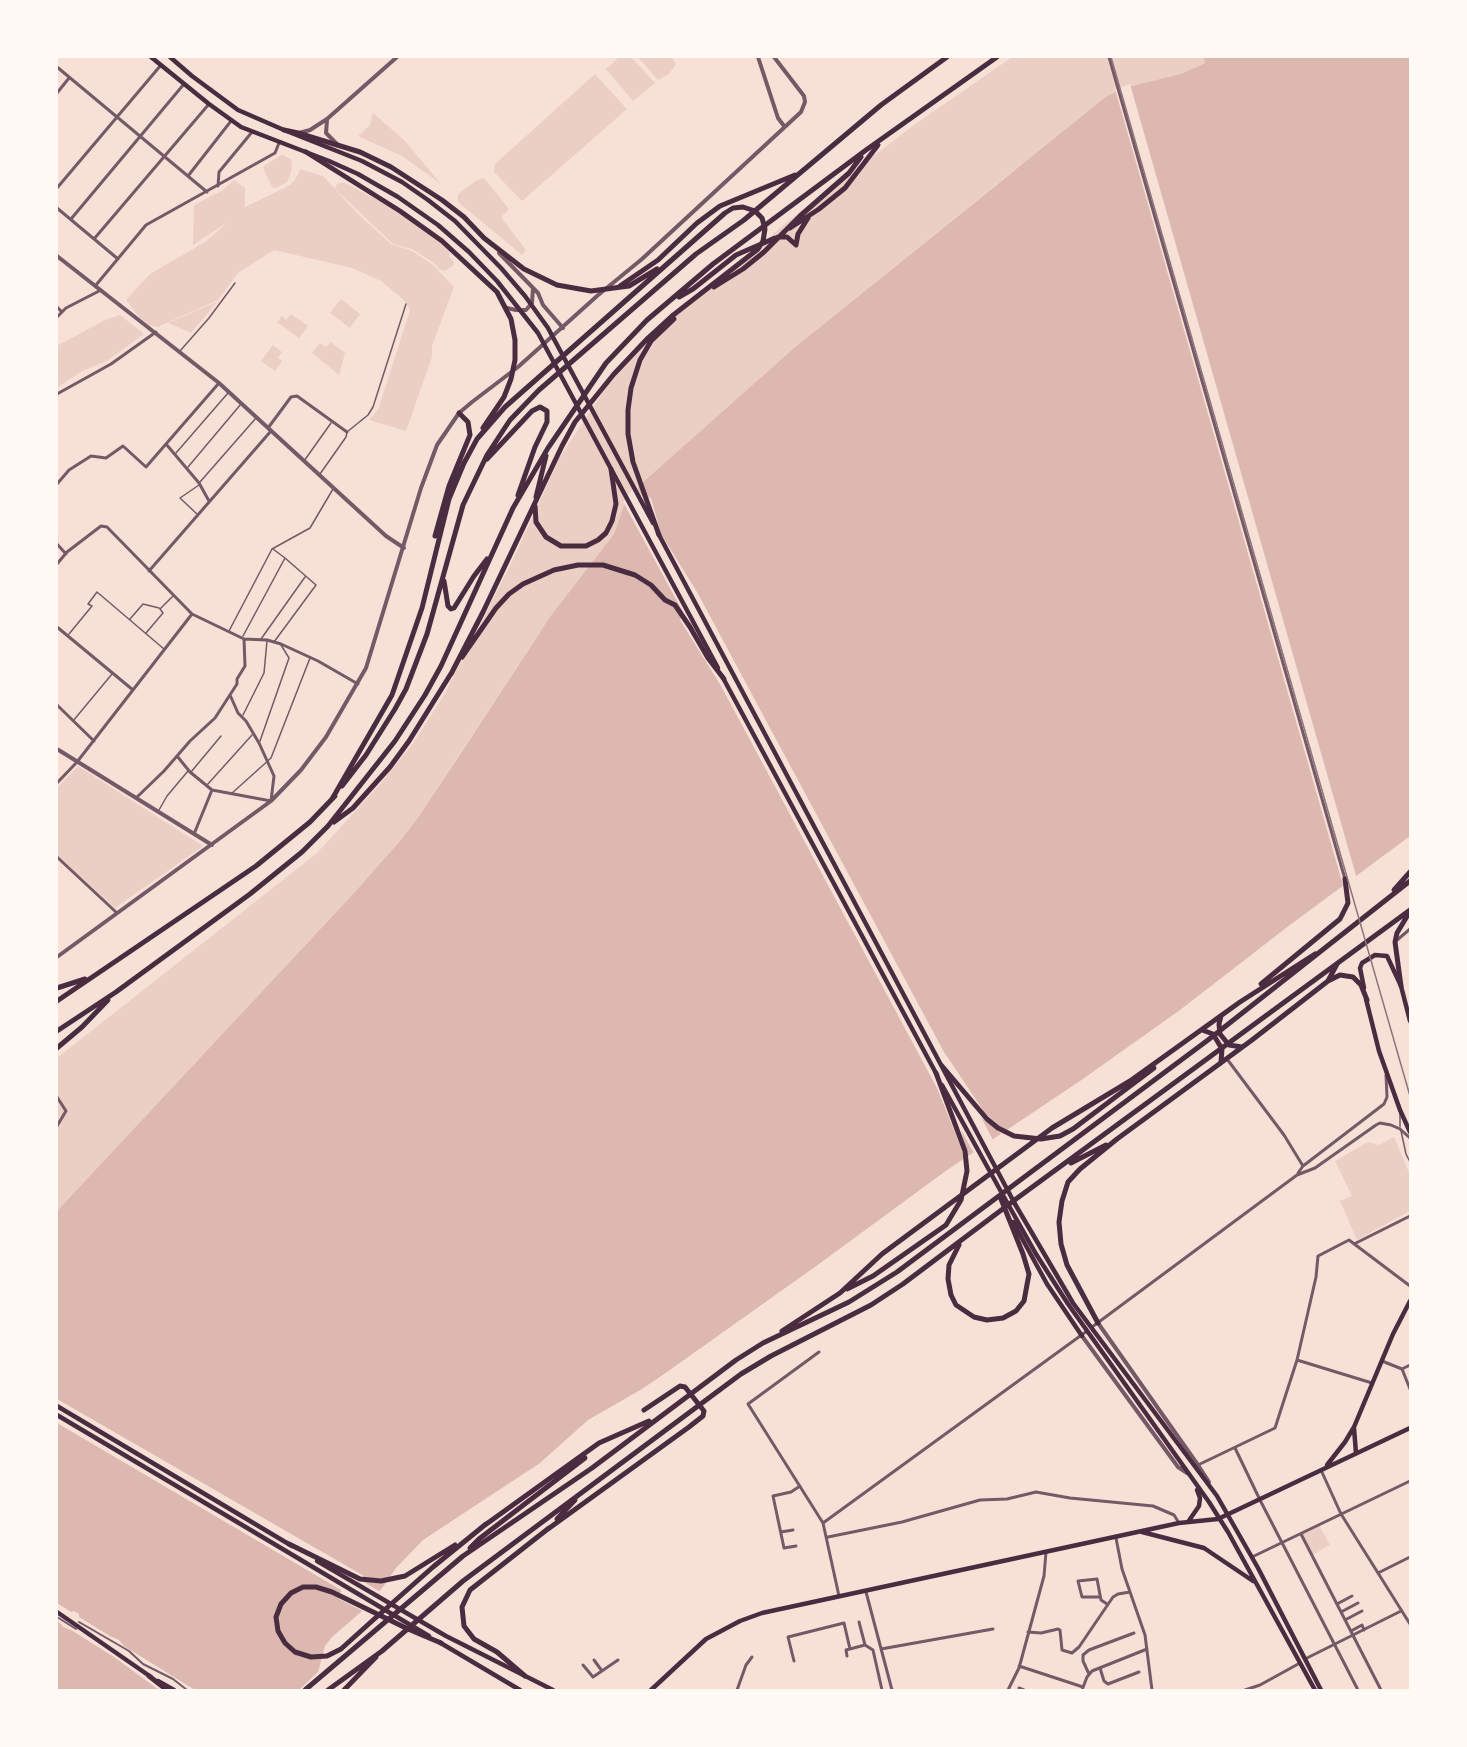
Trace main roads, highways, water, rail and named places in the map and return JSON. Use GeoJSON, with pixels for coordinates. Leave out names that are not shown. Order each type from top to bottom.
{"type":"FeatureCollection","features":[{"type":"Feature","properties":{"kind":"highway"},"geometry":{"type":"LineString","coordinates":[[57,1001],[256,866],[310,822],[332,799],[371,747],[406,689],[427,634],[463,505],[480,469],[506,425],[539,390],[696,254],[744,220],[881,105],[948,57]]}},
{"type":"Feature","properties":{"kind":"highway"},"geometry":{"type":"LineString","coordinates":[[513,508],[548,448],[606,363],[647,321],[713,264],[866,150],[997,57]]}},
{"type":"Feature","properties":{"kind":"highway"},"geometry":{"type":"LineString","coordinates":[[284,130],[360,152],[391,167],[419,183],[464,217],[484,238],[524,268],[564,287],[591,291],[629,285],[662,267]]}},
{"type":"Feature","properties":{"kind":"highway"},"geometry":{"type":"LineString","coordinates":[[664,306],[693,289],[736,255],[777,237],[810,215],[845,188],[882,140]]}},
{"type":"Feature","properties":{"kind":"highway"},"geometry":{"type":"LineString","coordinates":[[659,535],[633,462],[628,434],[628,410],[640,360],[651,341],[716,285],[743,269],[764,252],[794,221],[849,173],[866,150]]}},
{"type":"Feature","properties":{"kind":"highway"},"geometry":{"type":"LineString","coordinates":[[306,152],[400,211],[442,241],[497,292],[507,308],[515,350],[514,369],[504,397],[477,439],[452,492],[442,521],[416,628],[392,695],[332,799]]}},
{"type":"Feature","properties":{"kind":"highway"},"geometry":{"type":"LineString","coordinates":[[619,287],[658,260],[697,223],[720,206],[799,173]]}},
{"type":"Feature","properties":{"kind":"highway"},"geometry":{"type":"LineString","coordinates":[[451,674],[575,422],[601,389],[648,338],[672,316],[758,249],[765,233],[762,218],[747,207],[728,210],[505,407],[477,439]]}},
{"type":"Feature","properties":{"kind":"highway"},"geometry":{"type":"LineString","coordinates":[[777,237],[787,237],[796,245],[798,234],[810,215]]}},
{"type":"Feature","properties":{"kind":"highway"},"geometry":{"type":"LineString","coordinates":[[648,338],[673,321]]}},
{"type":"Feature","properties":{"kind":"highway"},"geometry":{"type":"LineString","coordinates":[[328,826],[395,741],[441,666],[513,508],[535,447],[547,422],[548,411],[540,407],[527,415],[480,469]]}},
{"type":"Feature","properties":{"kind":"highway"},"geometry":{"type":"LineString","coordinates":[[432,566],[433,549],[444,499],[470,435],[468,422],[459,413]]}},
{"type":"Feature","properties":{"kind":"highway"},"geometry":{"type":"LineString","coordinates":[[548,448],[536,493],[536,522],[546,537],[561,546],[586,546],[606,533],[616,504],[611,469]]}},
{"type":"Feature","properties":{"kind":"highway"},"geometry":{"type":"LineString","coordinates":[[443,576],[448,606],[453,609],[474,576],[494,552]]}},
{"type":"Feature","properties":{"kind":"highway"},"geometry":{"type":"LineString","coordinates":[[57,1031],[116,992],[272,877],[328,826],[353,808],[390,767],[409,741],[489,616],[509,594],[523,584],[542,574],[578,565],[614,567],[643,580],[675,605],[724,679]]}},
{"type":"Feature","properties":{"kind":"highway"},"geometry":{"type":"LineString","coordinates":[[1388,898],[1410,872]]}},
{"type":"Feature","properties":{"kind":"highway"},"geometry":{"type":"LineString","coordinates":[[1240,1002],[1340,919],[1348,903],[1345,879]]}},
{"type":"Feature","properties":{"kind":"highway"},"geometry":{"type":"LineString","coordinates":[[763,1343],[849,1302],[897,1272],[1208,1040],[1410,881]]}},
{"type":"Feature","properties":{"kind":"highway"},"geometry":{"type":"LineString","coordinates":[[1401,986],[1395,942],[1397,933],[1410,911]]}},
{"type":"Feature","properties":{"kind":"highway"},"geometry":{"type":"LineString","coordinates":[[344,1690],[382,1651],[463,1581],[741,1374],[771,1356],[871,1305],[959,1243],[1016,1198],[1410,911]]}},
{"type":"Feature","properties":{"kind":"highway"},"geometry":{"type":"LineString","coordinates":[[840,1293],[882,1254],[1052,1128],[1130,1081],[1240,1002],[1329,945]]}},
{"type":"Feature","properties":{"kind":"highway"},"geometry":{"type":"LineString","coordinates":[[1328,981],[1337,963]]}},
{"type":"Feature","properties":{"kind":"highway"},"geometry":{"type":"LineString","coordinates":[[1098,1323],[1067,1265],[1061,1244],[1059,1222],[1068,1182],[1080,1169],[1117,1139],[1328,981],[1344,975],[1353,977],[1361,985],[1366,1000]]}},
{"type":"Feature","properties":{"kind":"highway"},"geometry":{"type":"LineString","coordinates":[[57,988],[89,978]]}},
{"type":"Feature","properties":{"kind":"highway"},"geometry":{"type":"LineString","coordinates":[[57,1048],[82,1027],[116,992]]}},
{"type":"Feature","properties":{"kind":"highway"},"geometry":{"type":"LineString","coordinates":[[1222,1015],[1219,1024],[1220,1034],[1229,1045],[1242,1047]]}},
{"type":"Feature","properties":{"kind":"highway"},"geometry":{"type":"LineString","coordinates":[[1202,1030],[1209,1031],[1225,1057]]}},
{"type":"Feature","properties":{"kind":"highway"},"geometry":{"type":"LineString","coordinates":[[942,1066],[987,1119],[1007,1133],[1026,1138],[1041,1138],[1060,1136],[1073,1129],[1143,1078],[1180,1046]]}},
{"type":"Feature","properties":{"kind":"highway"},"geometry":{"type":"LineString","coordinates":[[305,1690],[463,1556],[592,1468],[705,1382],[840,1293],[873,1276],[946,1225],[957,1209],[964,1192],[967,1162],[936,1073]]}},
{"type":"Feature","properties":{"kind":"highway"},"geometry":{"type":"LineString","coordinates":[[1056,1170],[1117,1139]]}},
{"type":"Feature","properties":{"kind":"highway"},"geometry":{"type":"LineString","coordinates":[[959,1243],[949,1265],[948,1279],[951,1295],[956,1305],[974,1317],[987,1320],[1003,1318],[1016,1311],[1024,1301],[1029,1274],[1001,1199]]}},
{"type":"Feature","properties":{"kind":"highway"},"geometry":{"type":"LineString","coordinates":[[525,1676],[497,1652],[474,1639],[464,1626],[462,1607],[470,1590],[548,1529],[689,1427],[703,1416],[704,1411],[685,1387],[680,1386],[644,1410]]}},
{"type":"Feature","properties":{"kind":"highway"},"geometry":{"type":"LineString","coordinates":[[289,1544],[360,1579],[381,1581],[405,1576],[486,1524],[599,1443],[659,1416]]}},
{"type":"Feature","properties":{"kind":"highway"},"geometry":{"type":"LineString","coordinates":[[463,1556],[478,1539],[591,1453]]}},
{"type":"Feature","properties":{"kind":"highway"},"geometry":{"type":"LineString","coordinates":[[548,1529],[586,1488]]}},
{"type":"Feature","properties":{"kind":"highway"},"geometry":{"type":"LineString","coordinates":[[441,1643],[332,1592],[316,1587],[303,1587],[291,1593],[281,1604],[276,1617],[278,1631],[285,1642],[296,1652],[311,1657],[327,1656],[341,1649],[372,1621],[433,1567],[486,1524]]}},
{"type":"Feature","properties":{"kind":"highway"},"geometry":{"type":"LineString","coordinates":[[328,1690],[382,1651]]}},
{"type":"Feature","properties":{"kind":"highway"},"geometry":{"type":"LineString","coordinates":[[149,1676],[167,1690]]}},
{"type":"Feature","properties":{"kind":"main road"},"geometry":{"type":"LineString","coordinates":[[151,57],[231,121],[252,132],[358,174],[398,197],[438,225],[497,281],[538,333],[994,1181],[1036,1254],[1068,1304],[1189,1473],[1321,1690]]}},
{"type":"Feature","properties":{"kind":"main road"},"geometry":{"type":"LineString","coordinates":[[170,57],[238,110],[362,161],[402,182],[454,221],[501,268],[548,328],[1015,1204],[1073,1303],[1211,1488],[1228,1515],[1251,1557],[1315,1690]]}},
{"type":"Feature","properties":{"kind":"main road"},"geometry":{"type":"LineString","coordinates":[[1410,1021],[1401,986],[1387,956],[1376,955],[1365,959],[1360,968],[1366,1000],[1385,1066],[1410,1132]]}},
{"type":"Feature","properties":{"kind":"main road"},"geometry":{"type":"LineString","coordinates":[[994,1181],[1001,1199]]}},
{"type":"Feature","properties":{"kind":"main road"},"geometry":{"type":"LineString","coordinates":[[1013,1226],[1047,1284],[1082,1336]]}},
{"type":"Feature","properties":{"kind":"main road"},"geometry":{"type":"LineString","coordinates":[[1323,1469],[1354,1427],[1410,1300]]}},
{"type":"Feature","properties":{"kind":"main road"},"geometry":{"type":"LineString","coordinates":[[57,1406],[446,1636],[553,1690]]}},
{"type":"Feature","properties":{"kind":"main road"},"geometry":{"type":"LineString","coordinates":[[57,1415],[520,1690]]}},
{"type":"Feature","properties":{"kind":"main road"},"geometry":{"type":"LineString","coordinates":[[1354,1427],[1356,1453]]}},
{"type":"Feature","properties":{"kind":"main road"},"geometry":{"type":"LineString","coordinates":[[651,1690],[696,1647],[719,1631],[762,1613],[1179,1523],[1218,1519],[1410,1428]]}},
{"type":"Feature","properties":{"kind":"main road"},"geometry":{"type":"LineString","coordinates":[[1188,1522],[1199,1506],[1200,1498],[1194,1481]]}},
{"type":"Feature","properties":{"kind":"main road"},"geometry":{"type":"LineString","coordinates":[[1139,1532],[1204,1548],[1256,1584]]}},
{"type":"Feature","properties":{"kind":"main road"},"geometry":{"type":"LineString","coordinates":[[57,1614],[149,1676],[174,1690]]}},
{"type":"Feature","properties":{"kind":"railway"},"geometry":{"type":"LineString","coordinates":[[1111,57],[1410,1096]]}}]}
